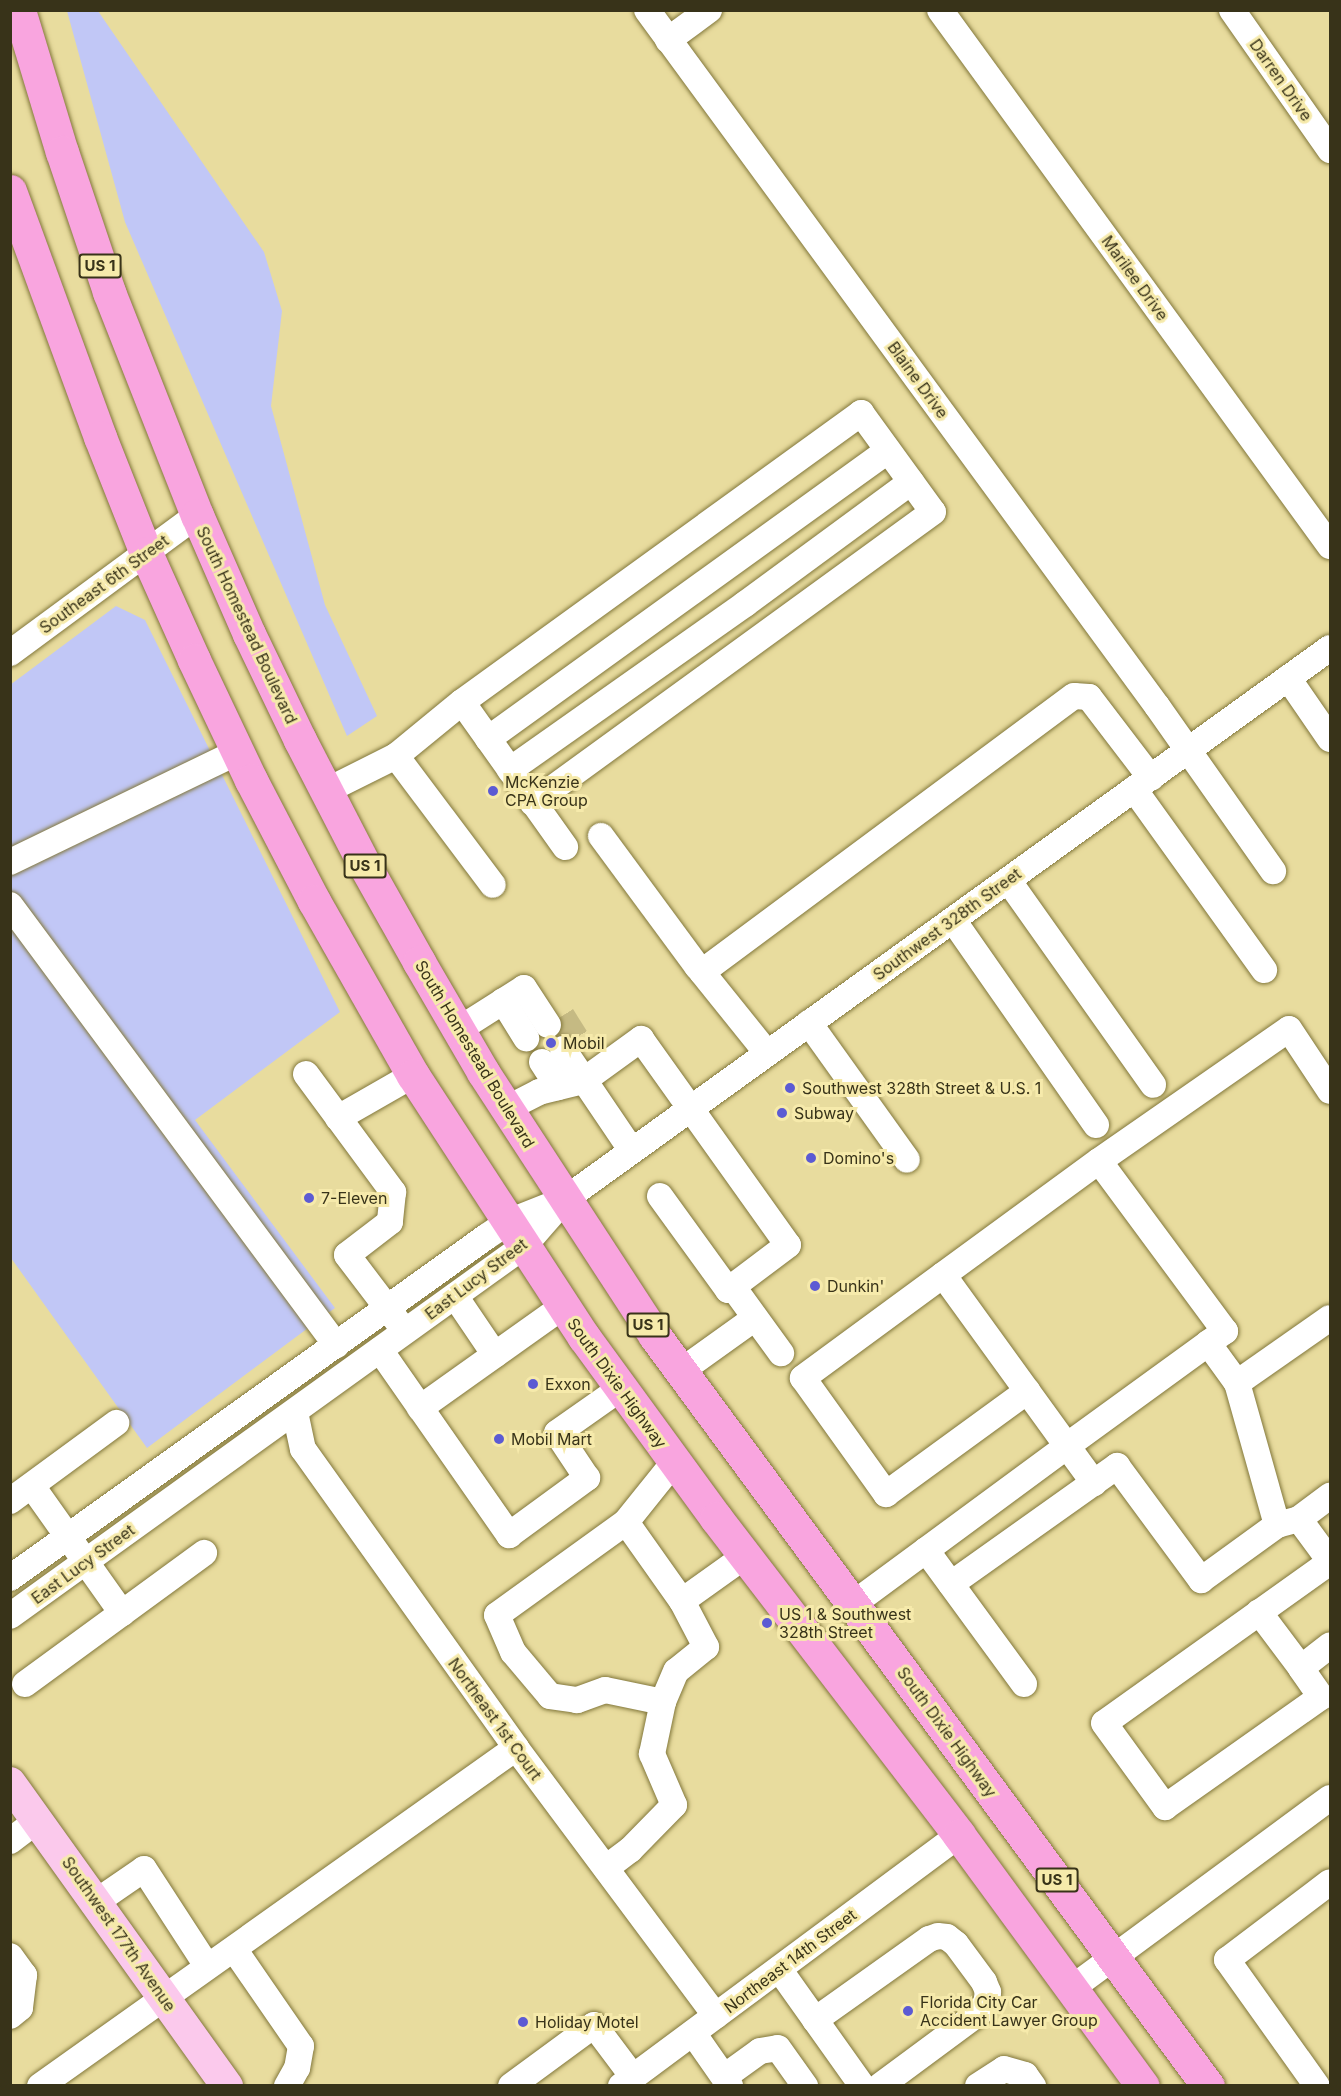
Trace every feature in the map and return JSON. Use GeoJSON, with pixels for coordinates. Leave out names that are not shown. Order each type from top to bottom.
{"type":"FeatureCollection","features":[{"type":"Feature","properties":{"kind":"highway","name":"South Homestead Boulevard"},"geometry":{"type":"LineString","coordinates":[[20,10],[62,152],[106,281],[197,515],[249,634],[365,866],[458,1030],[564,1200]]}},
{"type":"Feature","properties":{"kind":"highway"},"geometry":{"type":"LineString","coordinates":[[10,191],[100,437],[146,554],[238,752],[314,901],[413,1074],[516,1234]]}},
{"type":"Feature","properties":{"kind":"highway","name":"South Dixie Highway"},"geometry":{"type":"LineString","coordinates":[[564,1200],[681,1371],[1208,2085]]}},
{"type":"Feature","properties":{"kind":"highway","name":"South Dixie Highway"},"geometry":{"type":"LineString","coordinates":[[516,1234],[562,1306],[621,1388],[745,1556],[959,1835],[1143,2085]]}},
{"type":"Feature","properties":{"kind":"main road","name":"Southwest 177th Avenue"},"geometry":{"type":"LineString","coordinates":[[10,1783],[162,1998],[227,2085]]}},
{"type":"Feature","properties":{"kind":"street","name":"Blaine Drive"},"geometry":{"type":"LineString","coordinates":[[647,10],[1189,750],[1273,871]]}},
{"type":"Feature","properties":{"kind":"street"},"geometry":{"type":"LineString","coordinates":[[668,40],[709,10]]}},
{"type":"Feature","properties":{"kind":"street","name":"Marilee Drive"},"geometry":{"type":"LineString","coordinates":[[940,10],[1330,546]]}},
{"type":"Feature","properties":{"kind":"street","name":"Darren Drive"},"geometry":{"type":"LineString","coordinates":[[1232,10],[1330,150]]}},
{"type":"Feature","properties":{"kind":"street"},"geometry":{"type":"LineString","coordinates":[[326,791],[396,756],[462,702],[861,413],[933,512],[533,803]]}},
{"type":"Feature","properties":{"kind":"street"},"geometry":{"type":"LineString","coordinates":[[488,739],[888,451]]}},
{"type":"Feature","properties":{"kind":"street"},"geometry":{"type":"LineString","coordinates":[[510,770],[745,604],[910,482]]}},
{"type":"Feature","properties":{"kind":"street","name":"Southeast 6th Street"},"geometry":{"type":"LineString","coordinates":[[10,653],[197,515]]}},
{"type":"Feature","properties":{"kind":"street","name":"Southwest 328th Street"},"geometry":{"type":"LineString","coordinates":[[564,1200],[1330,648]]}},
{"type":"Feature","properties":{"kind":"street"},"geometry":{"type":"LineString","coordinates":[[1288,678],[1330,739]]}},
{"type":"Feature","properties":{"kind":"street"},"geometry":{"type":"LineString","coordinates":[[702,972],[1074,696],[1089,697],[1264,970]]}},
{"type":"Feature","properties":{"kind":"street"},"geometry":{"type":"LineString","coordinates":[[462,702],[565,847]]}},
{"type":"Feature","properties":{"kind":"street"},"geometry":{"type":"LineString","coordinates":[[10,862],[238,752]]}},
{"type":"Feature","properties":{"kind":"street"},"geometry":{"type":"LineString","coordinates":[[396,756],[493,885]]}},
{"type":"Feature","properties":{"kind":"street"},"geometry":{"type":"LineString","coordinates":[[601,836],[702,972],[768,1053]]}},
{"type":"Feature","properties":{"kind":"street"},"geometry":{"type":"LineString","coordinates":[[1008,880],[1153,1085]]}},
{"type":"Feature","properties":{"kind":"street"},"geometry":{"type":"LineString","coordinates":[[10,905],[336,1345]]}},
{"type":"Feature","properties":{"kind":"street"},"geometry":{"type":"LineString","coordinates":[[953,920],[1096,1125]]}},
{"type":"Feature","properties":{"kind":"street"},"geometry":{"type":"LineString","coordinates":[[458,1030],[514,995],[546,1026]]}},
{"type":"Feature","properties":{"kind":"street"},"geometry":{"type":"LineString","coordinates":[[809,1023],[907,1160]]}},
{"type":"Feature","properties":{"kind":"street"},"geometry":{"type":"LineString","coordinates":[[1027,1391],[886,1494],[803,1378],[1099,1161],[1288,1029],[1330,1091]]}},
{"type":"Feature","properties":{"kind":"street"},"geometry":{"type":"LineString","coordinates":[[506,1109],[539,1092],[590,1076],[641,1039],[788,1245],[728,1290],[660,1196]]}},
{"type":"Feature","properties":{"kind":"street"},"geometry":{"type":"LineString","coordinates":[[558,1087],[561,1050],[590,1076],[632,1151]]}},
{"type":"Feature","properties":{"kind":"street"},"geometry":{"type":"LineString","coordinates":[[306,1074],[393,1192],[390,1222],[347,1256],[405,1332]]}},
{"type":"Feature","properties":{"kind":"street"},"geometry":{"type":"LineString","coordinates":[[338,1118],[413,1074]]}},
{"type":"Feature","properties":{"kind":"street"},"geometry":{"type":"LineString","coordinates":[[853,1604],[1225,1331],[1099,1161]]}},
{"type":"Feature","properties":{"kind":"street","name":"East Lucy Street"},"geometry":{"type":"LineString","coordinates":[[10,1578],[387,1308],[516,1234],[564,1200]]}},
{"type":"Feature","properties":{"kind":"street","name":"East Lucy Street"},"geometry":{"type":"LineString","coordinates":[[10,1616],[454,1296],[516,1234]]}},
{"type":"Feature","properties":{"kind":"street"},"geometry":{"type":"LineString","coordinates":[[943,1275],[1094,1483]]}},
{"type":"Feature","properties":{"kind":"street"},"geometry":{"type":"LineString","coordinates":[[733,1287],[781,1353]]}},
{"type":"Feature","properties":{"kind":"street"},"geometry":{"type":"LineString","coordinates":[[454,1296],[495,1355]]}},
{"type":"Feature","properties":{"kind":"street"},"geometry":{"type":"LineString","coordinates":[[420,1408],[562,1306]]}},
{"type":"Feature","properties":{"kind":"street"},"geometry":{"type":"LineString","coordinates":[[681,1371],[755,1318]]}},
{"type":"Feature","properties":{"kind":"street"},"geometry":{"type":"LineString","coordinates":[[1237,1383],[1330,1318]]}},
{"type":"Feature","properties":{"kind":"street"},"geometry":{"type":"LineString","coordinates":[[1208,1343],[1237,1383],[1288,1522],[1330,1562],[1259,1612],[1104,1723],[1165,1807],[1321,1697],[1259,1612]]}},
{"type":"Feature","properties":{"kind":"street"},"geometry":{"type":"LineString","coordinates":[[380,1350],[508,1535],[586,1478],[557,1433],[621,1388]]}},
{"type":"Feature","properties":{"kind":"street"},"geometry":{"type":"LineString","coordinates":[[253,1405],[270,1428]]}},
{"type":"Feature","properties":{"kind":"street","name":"Northeast 1st Court"},"geometry":{"type":"LineString","coordinates":[[295,1412],[303,1449],[516,1748],[716,2016]]}},
{"type":"Feature","properties":{"kind":"street"},"geometry":{"type":"LineString","coordinates":[[10,1501],[116,1423]]}},
{"type":"Feature","properties":{"kind":"street"},"geometry":{"type":"LineString","coordinates":[[176,1460],[194,1483]]}},
{"type":"Feature","properties":{"kind":"street"},"geometry":{"type":"LineString","coordinates":[[663,1702],[605,1690],[577,1700],[550,1696],[513,1652],[497,1616],[626,1522],[675,1461]]}},
{"type":"Feature","properties":{"kind":"street"},"geometry":{"type":"LineString","coordinates":[[951,1584],[1116,1466],[1201,1580],[1330,1496]]}},
{"type":"Feature","properties":{"kind":"street"},"geometry":{"type":"LineString","coordinates":[[32,1486],[66,1538],[122,1613]]}},
{"type":"Feature","properties":{"kind":"street"},"geometry":{"type":"LineString","coordinates":[[606,1868],[630,1850],[674,1805],[652,1754],[663,1702],[676,1671],[706,1647],[682,1601],[626,1522]]}},
{"type":"Feature","properties":{"kind":"street"},"geometry":{"type":"LineString","coordinates":[[926,1550],[1024,1684]]}},
{"type":"Feature","properties":{"kind":"street"},"geometry":{"type":"LineString","coordinates":[[26,1684],[204,1553]]}},
{"type":"Feature","properties":{"kind":"street"},"geometry":{"type":"LineString","coordinates":[[682,1601],[745,1556]]}},
{"type":"Feature","properties":{"kind":"street"},"geometry":{"type":"LineString","coordinates":[[1301,1668],[1330,1645]]}},
{"type":"Feature","properties":{"kind":"street"},"geometry":{"type":"LineString","coordinates":[[40,2085],[516,1748]]}},
{"type":"Feature","properties":{"kind":"street"},"geometry":{"type":"LineString","coordinates":[[1072,1988],[1330,1798]]}},
{"type":"Feature","properties":{"kind":"street"},"geometry":{"type":"LineString","coordinates":[[10,1841],[38,1820]]}},
{"type":"Feature","properties":{"kind":"street","name":"Northeast 14th Street"},"geometry":{"type":"LineString","coordinates":[[627,2081],[959,1835]]}},
{"type":"Feature","properties":{"kind":"street"},"geometry":{"type":"LineString","coordinates":[[96,1902],[144,1869],[207,1966]]}},
{"type":"Feature","properties":{"kind":"street"},"geometry":{"type":"LineString","coordinates":[[1317,2085],[1227,1960],[1330,1882]]}},
{"type":"Feature","properties":{"kind":"street"},"geometry":{"type":"LineString","coordinates":[[815,2020],[929,1939],[938,1936],[947,1937],[956,1944],[984,1982],[988,1992],[986,2003],[980,2013],[880,2085]]}},
{"type":"Feature","properties":{"kind":"street"},"geometry":{"type":"LineString","coordinates":[[234,1949],[301,2046],[297,2068],[286,2085]]}},
{"type":"Feature","properties":{"kind":"street"},"geometry":{"type":"LineString","coordinates":[[10,1956],[24,1975],[20,2008],[10,2016]]}},
{"type":"Feature","properties":{"kind":"street"},"geometry":{"type":"LineString","coordinates":[[779,1969],[862,2085]]}},
{"type":"Feature","properties":{"kind":"street"},"geometry":{"type":"LineString","coordinates":[[511,2085],[594,2025],[627,2081]]}},
{"type":"Feature","properties":{"kind":"street"},"geometry":{"type":"LineString","coordinates":[[693,2033],[727,2081],[760,2051],[778,2048],[805,2085]]}},
{"type":"Feature","properties":{"kind":"street"},"geometry":{"type":"LineString","coordinates":[[978,2085],[1004,2069],[1025,2074],[1033,2085]]}},
{"type":"Feature","properties":{"kind":"shaded area"},"geometry":{"type":"Polygon","coordinates":[[[67,11],[98,11],[264,252],[282,311],[271,406],[325,605],[377,716],[347,736],[125,222],[67,11]]]}},
{"type":"Feature","properties":{"kind":"shaded area"},"geometry":{"type":"Polygon","coordinates":[[[116,606],[145,620],[340,1012],[195,1120],[335,1308],[147,1448],[11,1258],[10,685],[116,606]]]}},
{"type":"Feature","properties":{"kind":"tunnel"},"geometry":{"type":"LineString","coordinates":[[562,1016],[577,1040]]}},
{"type":"Feature","properties":{"kind":"place","name":"McKenzie CPA Group"},"geometry":{"type":"Point","coordinates":[493,791]}},
{"type":"Feature","properties":{"kind":"place","name":"Mobil"},"geometry":{"type":"Point","coordinates":[551,1043]}},
{"type":"Feature","properties":{"kind":"place","name":"Southwest 328th Street & U.S. 1"},"geometry":{"type":"Point","coordinates":[790,1088]}},
{"type":"Feature","properties":{"kind":"place","name":"Subway"},"geometry":{"type":"Point","coordinates":[782,1113]}},
{"type":"Feature","properties":{"kind":"place","name":"Domino's"},"geometry":{"type":"Point","coordinates":[811,1158]}},
{"type":"Feature","properties":{"kind":"place","name":"7-Eleven"},"geometry":{"type":"Point","coordinates":[309,1198]}},
{"type":"Feature","properties":{"kind":"place","name":"Dunkin'"},"geometry":{"type":"Point","coordinates":[815,1286]}},
{"type":"Feature","properties":{"kind":"place","name":"Exxon"},"geometry":{"type":"Point","coordinates":[533,1384]}},
{"type":"Feature","properties":{"kind":"place","name":"Mobil Mart"},"geometry":{"type":"Point","coordinates":[499,1439]}},
{"type":"Feature","properties":{"kind":"place","name":"US 1 & Southwest 328th Street"},"geometry":{"type":"Point","coordinates":[767,1623]}},
{"type":"Feature","properties":{"kind":"place","name":"Florida City Car Accident Lawyer Group"},"geometry":{"type":"Point","coordinates":[908,2011]}},
{"type":"Feature","properties":{"kind":"place","name":"Holiday Motel"},"geometry":{"type":"Point","coordinates":[523,2022]}}]}
